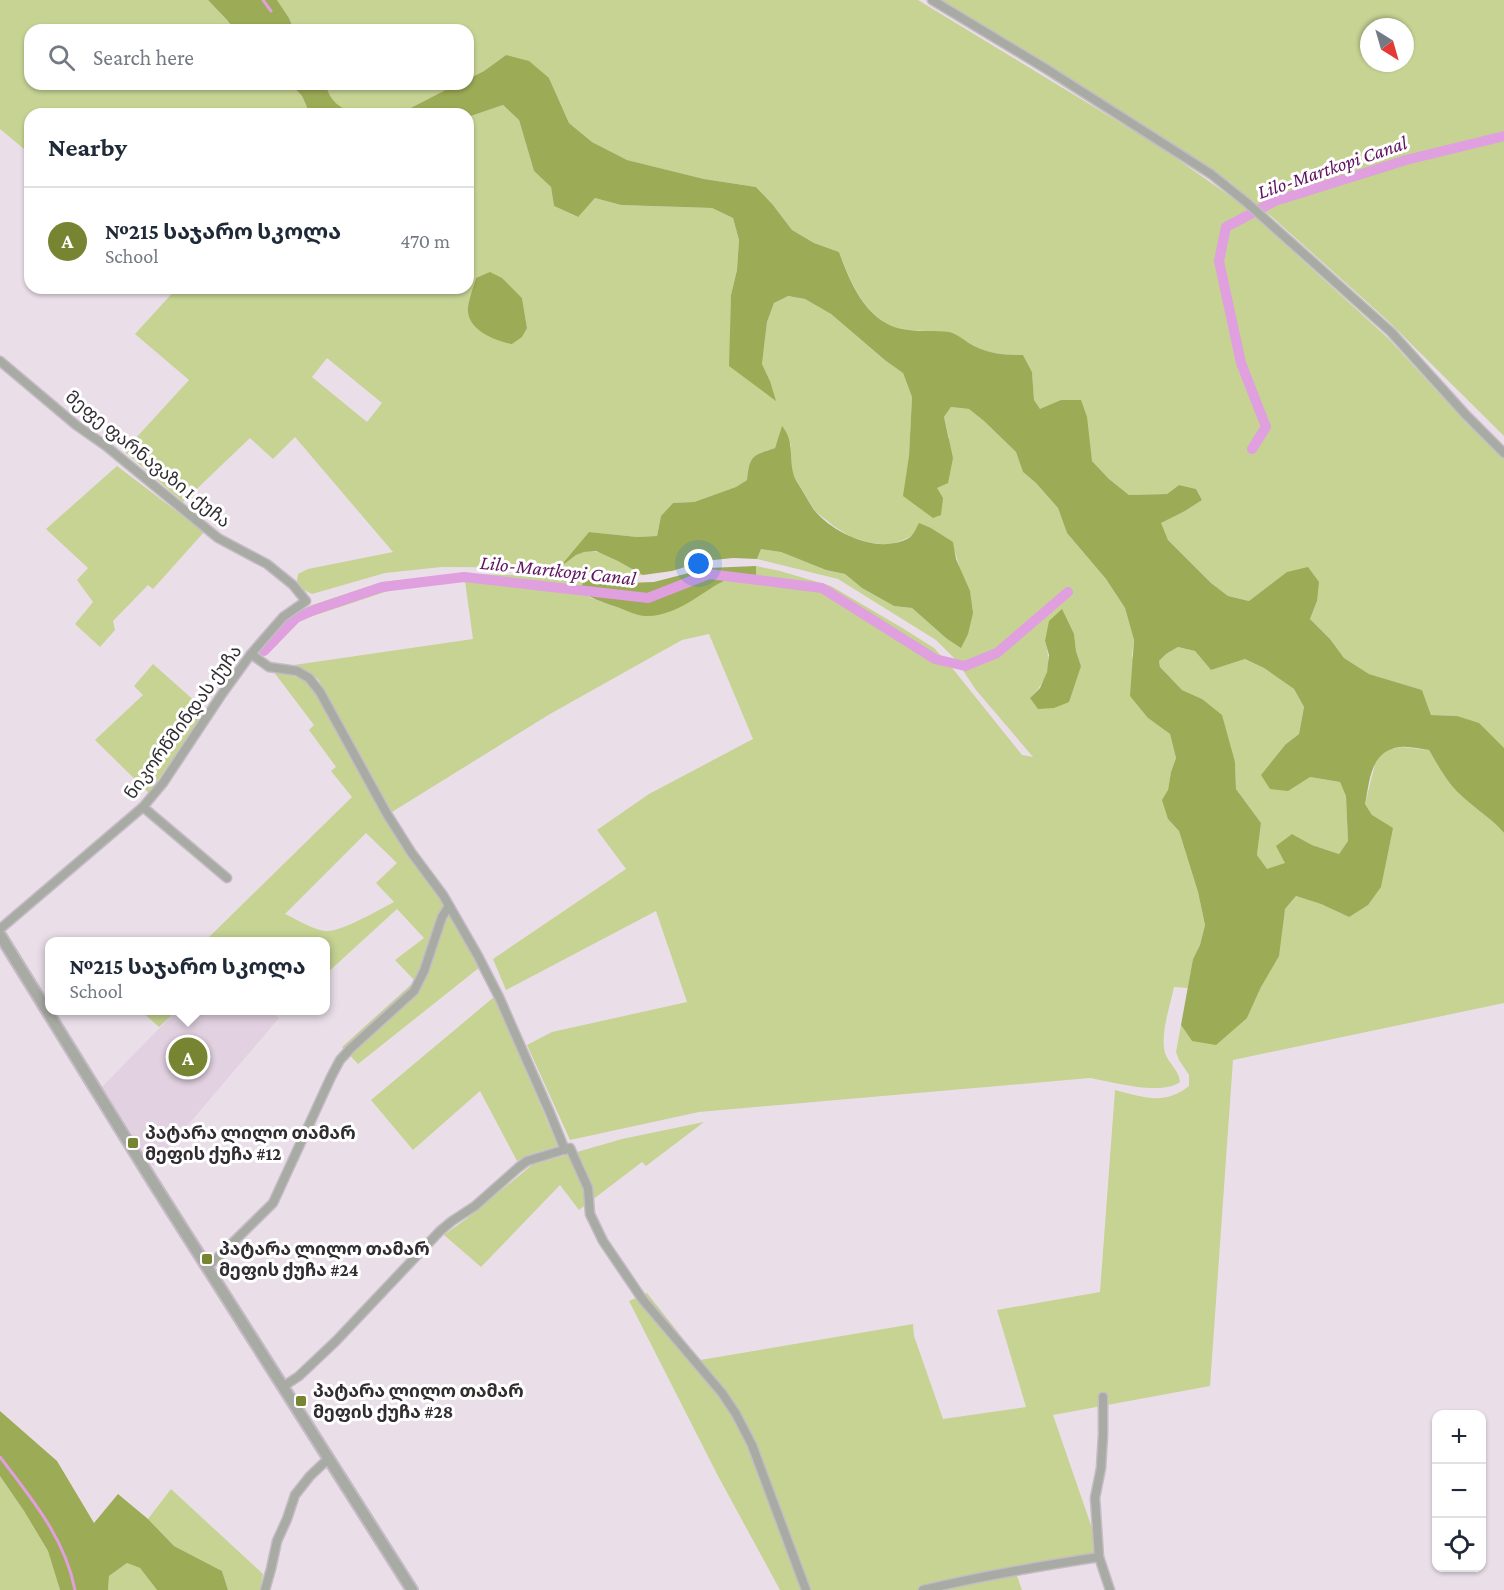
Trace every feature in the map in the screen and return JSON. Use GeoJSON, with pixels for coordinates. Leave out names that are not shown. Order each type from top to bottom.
{"type":"FeatureCollection","features":[{"type":"Feature","properties":{"kind":"street"},"geometry":{"type":"LineString","coordinates":[[932,0],[1048,70],[1211,174],[1246,202],[1390,332],[1504,453]]}},
{"type":"Feature","properties":{"kind":"street","name":"მეფე ფარნავაზი I ქუჩა"},"geometry":{"type":"LineString","coordinates":[[0,361],[218,538],[267,564],[293,585],[306,601]]}},
{"type":"Feature","properties":{"kind":"street","name":"ნიკორწმინდას ქუჩა"},"geometry":{"type":"LineString","coordinates":[[1,936],[143,807],[163,783],[251,654],[284,617],[306,601]]}},
{"type":"Feature","properties":{"kind":"street"},"geometry":{"type":"LineString","coordinates":[[251,654],[269,667],[297,671],[309,678],[320,692],[387,814],[411,852],[443,894],[499,997],[550,1113],[588,1188],[590,1214],[603,1241],[643,1300],[722,1393],[736,1414],[752,1445],[806,1590]]}},
{"type":"Feature","properties":{"kind":"street"},"geometry":{"type":"LineString","coordinates":[[143,807],[227,878]]}},
{"type":"Feature","properties":{"kind":"street"},"geometry":{"type":"LineString","coordinates":[[208,1267],[273,1203],[340,1060],[414,991],[424,971],[442,917],[449,906]]}},
{"type":"Feature","properties":{"kind":"street"},"geometry":{"type":"LineString","coordinates":[[1,936],[45,1008]]}},
{"type":"Feature","properties":{"kind":"street"},"geometry":{"type":"LineString","coordinates":[[50,1015],[412,1590]]}},
{"type":"Feature","properties":{"kind":"street"},"geometry":{"type":"LineString","coordinates":[[284,1386],[299,1376],[336,1341],[440,1231],[475,1206],[527,1161],[567,1149]]}},
{"type":"Feature","properties":{"kind":"street"},"geometry":{"type":"LineString","coordinates":[[1103,1397],[1101,1468],[1095,1498],[1099,1557],[1110,1590]]}},
{"type":"Feature","properties":{"kind":"street"},"geometry":{"type":"LineString","coordinates":[[265,1590],[276,1541],[295,1495],[310,1476],[329,1458]]}},
{"type":"Feature","properties":{"kind":"street"},"geometry":{"type":"LineString","coordinates":[[923,1590],[955,1582],[1099,1557]]}},
{"type":"Feature","properties":{"kind":"shaded area"},"geometry":{"type":"Polygon","coordinates":[[[172,1015],[276,1015],[279,1018],[153,1166],[102,1087],[172,1015]]]}},
{"type":"Feature","properties":{"kind":"green space"},"geometry":{"type":"Polygon","coordinates":[[[0,0],[208,0],[230,24],[24,24],[24,90],[296,90],[307,108],[24,108],[24,149],[0,129],[0,0]]]}},
{"type":"Feature","properties":{"kind":"green space"},"geometry":{"type":"Polygon","coordinates":[[[208,0],[277,0],[292,24],[230,24],[208,0]]]}},
{"type":"Feature","properties":{"kind":"green space"},"geometry":{"type":"Polygon","coordinates":[[[277,0],[918,0],[1160,147],[1240,203],[1389,339],[1468,425],[1504,458],[1504,748],[1457,716],[1431,715],[1422,690],[1369,674],[1344,658],[1330,639],[1310,619],[1317,601],[1287,573],[1249,601],[1228,596],[1211,583],[1168,540],[1160,523],[1202,500],[1196,489],[1179,485],[1167,494],[1129,495],[1092,461],[1089,444],[1061,400],[1040,410],[1034,400],[1032,372],[1023,355],[992,352],[980,349],[952,334],[908,330],[882,321],[863,302],[839,252],[814,243],[792,230],[756,187],[704,179],[627,160],[592,142],[569,123],[549,78],[506,55],[474,76],[474,24],[292,24],[277,0]]]}},
{"type":"Feature","properties":{"kind":"green space"},"geometry":{"type":"Polygon","coordinates":[[[935,0],[1504,0],[1504,436],[1387,320],[1230,182],[1111,105],[935,0]]]}},
{"type":"Feature","properties":{"kind":"green space"},"geometry":{"type":"Polygon","coordinates":[[[506,55],[529,61],[549,78],[569,123],[592,142],[627,160],[704,179],[756,187],[792,230],[814,243],[839,252],[849,278],[863,302],[882,321],[908,330],[949,332],[986,351],[1023,355],[1032,372],[1034,400],[1040,409],[1061,400],[1081,400],[1087,417],[1092,461],[1129,495],[1167,494],[1179,485],[1196,489],[1202,500],[1161,523],[1168,540],[1211,583],[1228,596],[1249,601],[1287,572],[1308,567],[1319,582],[1317,601],[1310,619],[1330,639],[1344,658],[1369,674],[1422,690],[1431,715],[1457,716],[1479,723],[1504,748],[1504,833],[1452,786],[1429,750],[1400,747],[1383,754],[1377,760],[1370,776],[1365,804],[1372,815],[1393,828],[1381,887],[1368,905],[1349,917],[1296,896],[1285,909],[1279,956],[1247,1018],[1216,1045],[1192,1041],[1181,1025],[1193,959],[1200,945],[1205,925],[1198,892],[1179,831],[1168,819],[1162,800],[1168,790],[1176,758],[1170,734],[1148,718],[1130,696],[1134,640],[1125,608],[1106,579],[1067,533],[1058,508],[1023,472],[1016,452],[984,421],[969,409],[951,407],[944,417],[953,458],[948,483],[937,488],[943,498],[941,515],[933,518],[903,496],[909,456],[912,397],[903,373],[831,314],[805,299],[788,296],[774,303],[767,322],[762,364],[776,401],[729,366],[731,295],[737,270],[739,240],[733,218],[712,208],[621,205],[595,198],[578,217],[554,206],[551,187],[534,171],[519,120],[503,105],[474,115],[474,108],[411,108],[445,90],[474,90],[474,76],[506,55]],[[1178,647],[1159,661],[1160,667],[1182,690],[1202,699],[1222,715],[1235,762],[1236,789],[1261,823],[1257,855],[1267,869],[1285,863],[1276,846],[1292,834],[1312,845],[1339,854],[1348,841],[1346,796],[1340,782],[1310,777],[1288,791],[1270,789],[1261,775],[1286,744],[1299,734],[1304,707],[1294,689],[1264,668],[1245,659],[1211,670],[1195,651],[1178,647]]]}},
{"type":"Feature","properties":{"kind":"green space"},"geometry":{"type":"Polygon","coordinates":[[[296,90],[327,90],[336,103],[344,108],[307,108],[296,90]]]}},
{"type":"Feature","properties":{"kind":"green space"},"geometry":{"type":"Polygon","coordinates":[[[328,90],[445,90],[411,108],[342,108],[332,100],[328,90]]]}},
{"type":"Feature","properties":{"kind":"green space"},"geometry":{"type":"Polygon","coordinates":[[[503,105],[519,120],[534,171],[551,187],[554,206],[577,217],[595,198],[621,205],[712,208],[733,218],[739,240],[737,270],[731,295],[730,366],[770,381],[762,364],[767,322],[774,303],[787,296],[805,299],[831,314],[903,373],[912,397],[909,456],[937,488],[949,437],[944,417],[951,407],[969,409],[1016,452],[1023,472],[1058,508],[1067,533],[1106,579],[1125,608],[1134,640],[1132,655],[1148,718],[1170,734],[1176,758],[1168,790],[1168,819],[1179,831],[1198,892],[1205,925],[1200,945],[1193,959],[1188,988],[1174,987],[1165,1029],[1165,1053],[1178,1074],[1180,1082],[1172,1086],[1149,1088],[1090,1078],[699,1112],[570,1140],[527,1045],[552,1032],[687,1002],[656,911],[506,990],[493,959],[626,869],[597,830],[649,794],[753,739],[709,634],[682,640],[550,714],[392,812],[318,679],[294,665],[473,639],[465,581],[397,588],[310,617],[306,616],[284,634],[277,645],[264,654],[259,651],[290,615],[312,605],[382,582],[470,574],[557,576],[584,579],[580,591],[591,598],[632,612],[691,601],[725,579],[739,576],[756,577],[756,566],[831,586],[934,648],[1022,755],[1033,757],[976,690],[956,660],[936,640],[838,579],[757,559],[761,549],[781,552],[826,570],[845,574],[862,588],[894,606],[912,608],[946,638],[962,575],[952,542],[931,528],[891,545],[871,543],[851,537],[835,527],[815,511],[793,475],[790,463],[791,445],[782,427],[775,448],[757,455],[751,461],[747,480],[736,487],[694,502],[673,503],[661,516],[657,536],[637,537],[589,532],[563,565],[578,554],[594,552],[612,557],[643,575],[620,577],[559,568],[442,567],[385,573],[312,594],[304,590],[297,581],[298,574],[308,569],[393,552],[295,437],[273,459],[250,438],[183,502],[124,451],[189,380],[135,334],[172,294],[472,294],[527,328],[522,298],[512,289],[476,278],[474,286],[474,115],[503,105]],[[327,358],[312,377],[367,422],[382,403],[327,358]],[[1074,634],[1045,641],[1048,658],[1047,672],[1041,685],[1030,698],[1081,666],[1074,634]]]}},
{"type":"Feature","properties":{"kind":"green space"},"geometry":{"type":"Polygon","coordinates":[[[490,272],[502,278],[522,298],[527,328],[522,337],[512,344],[484,334],[473,324],[468,311],[472,294],[474,294],[476,278],[490,272]]]}},
{"type":"Feature","properties":{"kind":"green space"},"geometry":{"type":"Polygon","coordinates":[[[782,426],[789,440],[792,468],[797,482],[814,510],[833,527],[858,539],[884,544],[897,543],[909,538],[919,523],[953,542],[956,559],[970,591],[973,613],[968,634],[961,648],[912,608],[894,606],[862,588],[845,574],[826,570],[781,552],[761,549],[757,559],[733,558],[704,561],[672,571],[643,575],[596,551],[576,555],[559,568],[589,532],[637,537],[657,536],[661,516],[673,503],[694,502],[736,487],[747,480],[751,461],[756,455],[775,448],[782,426]]]}},
{"type":"Feature","properties":{"kind":"green space"},"geometry":{"type":"Polygon","coordinates":[[[117,466],[204,532],[153,589],[148,585],[113,621],[115,630],[100,647],[75,624],[93,602],[77,580],[88,568],[46,529],[117,466]]]}},
{"type":"Feature","properties":{"kind":"green space"},"geometry":{"type":"Polygon","coordinates":[[[756,566],[756,577],[729,579],[682,606],[657,615],[637,614],[597,600],[580,591],[584,579],[627,583],[654,582],[708,568],[756,566]]]}},
{"type":"Feature","properties":{"kind":"green space"},"geometry":{"type":"Polygon","coordinates":[[[1062,609],[1074,634],[1081,666],[1069,702],[1054,708],[1038,709],[1030,698],[1040,688],[1047,672],[1049,655],[1045,641],[1049,621],[1062,609]]]}},
{"type":"Feature","properties":{"kind":"green space"},"geometry":{"type":"Polygon","coordinates":[[[1178,647],[1195,651],[1211,670],[1245,659],[1264,668],[1294,689],[1304,707],[1299,734],[1286,744],[1310,777],[1340,782],[1346,795],[1348,841],[1339,854],[1312,845],[1292,834],[1286,863],[1267,870],[1257,855],[1261,823],[1236,789],[1235,762],[1202,699],[1182,690],[1160,667],[1159,661],[1178,647]]]}},
{"type":"Feature","properties":{"kind":"green space"},"geometry":{"type":"Polygon","coordinates":[[[153,664],[206,711],[149,793],[95,740],[143,695],[134,686],[153,664]]]}},
{"type":"Feature","properties":{"kind":"green space"},"geometry":{"type":"Polygon","coordinates":[[[273,671],[309,682],[401,845],[441,897],[480,967],[358,1064],[342,1047],[415,981],[395,960],[424,938],[397,909],[330,970],[330,937],[209,937],[352,797],[331,771],[336,767],[309,730],[314,725],[273,671]],[[366,833],[285,914],[325,931],[350,925],[394,902],[376,883],[397,863],[366,833]]]}},
{"type":"Feature","properties":{"kind":"green space"},"geometry":{"type":"Polygon","coordinates":[[[1402,747],[1429,750],[1452,786],[1504,833],[1504,1003],[1233,1060],[1210,1386],[1053,1415],[1103,1560],[1017,1576],[1022,1590],[780,1590],[717,1474],[629,1301],[647,1293],[700,1360],[913,1324],[914,1336],[943,1419],[1026,1407],[997,1310],[1100,1292],[1115,1090],[1144,1097],[1162,1098],[1180,1092],[1189,1086],[1189,1075],[1176,1052],[1181,1025],[1192,1041],[1247,1018],[1261,987],[1285,909],[1296,896],[1349,917],[1372,815],[1365,804],[1376,760],[1386,750],[1402,747]]]}},
{"type":"Feature","properties":{"kind":"green space"},"geometry":{"type":"Polygon","coordinates":[[[494,997],[558,1146],[528,1155],[517,1161],[480,1091],[413,1150],[371,1100],[494,997]]]}},
{"type":"Feature","properties":{"kind":"green space"},"geometry":{"type":"Polygon","coordinates":[[[146,1015],[172,1015],[159,1027],[146,1015]]]}},
{"type":"Feature","properties":{"kind":"green space"},"geometry":{"type":"Polygon","coordinates":[[[704,1122],[646,1166],[642,1162],[579,1210],[560,1185],[481,1267],[444,1235],[532,1165],[622,1139],[704,1122]]]}},
{"type":"Feature","properties":{"kind":"green space"},"geometry":{"type":"Polygon","coordinates":[[[0,1411],[57,1461],[94,1523],[118,1494],[148,1519],[174,1546],[222,1571],[228,1590],[157,1590],[140,1568],[127,1563],[109,1576],[108,1590],[60,1590],[48,1551],[0,1476],[0,1411]]]}},
{"type":"Feature","properties":{"kind":"green space"},"geometry":{"type":"Polygon","coordinates":[[[0,1476],[48,1551],[60,1590],[0,1590],[0,1476]]]}},
{"type":"Feature","properties":{"kind":"green space"},"geometry":{"type":"Polygon","coordinates":[[[171,1489],[263,1574],[260,1590],[228,1590],[222,1571],[174,1546],[148,1519],[171,1489]]]}},
{"type":"Feature","properties":{"kind":"green space"},"geometry":{"type":"Polygon","coordinates":[[[127,1563],[140,1568],[157,1590],[108,1590],[109,1576],[127,1563]]]}},
{"type":"Feature","properties":{"kind":"waterway"},"geometry":{"type":"LineString","coordinates":[[263,0],[271,11]]}},
{"type":"Feature","properties":{"kind":"waterway","name":"Lilo-Martkopi Canal"},"geometry":{"type":"LineString","coordinates":[[1252,449],[1266,427],[1241,363],[1219,261],[1226,227],[1275,201],[1406,160],[1504,136]]}},
{"type":"Feature","properties":{"kind":"waterway","name":"Lilo-Martkopi Canal"},"geometry":{"type":"LineString","coordinates":[[264,651],[296,618],[382,587],[464,577],[648,598],[709,574],[822,588],[935,659],[965,666],[997,653],[1068,592]]}},
{"type":"Feature","properties":{"kind":"waterway"},"geometry":{"type":"LineString","coordinates":[[0,1457],[35,1503],[55,1536],[70,1571],[75,1590]]}},
{"type":"Feature","properties":{"kind":"place","name":"№215 საჯარო სკოლა"},"geometry":{"type":"Point","coordinates":[188,1057]}},
{"type":"Feature","properties":{"kind":"place","name":"პატარა ლილო თამარ მეფის ქუჩა #12"},"geometry":{"type":"Point","coordinates":[133,1143]}},
{"type":"Feature","properties":{"kind":"place","name":"პატარა ლილო თამარ მეფის ქუჩა #24"},"geometry":{"type":"Point","coordinates":[207,1259]}},
{"type":"Feature","properties":{"kind":"place","name":"პატარა ლილო თამარ მეფის ქუჩა #28"},"geometry":{"type":"Point","coordinates":[301,1401]}}]}
